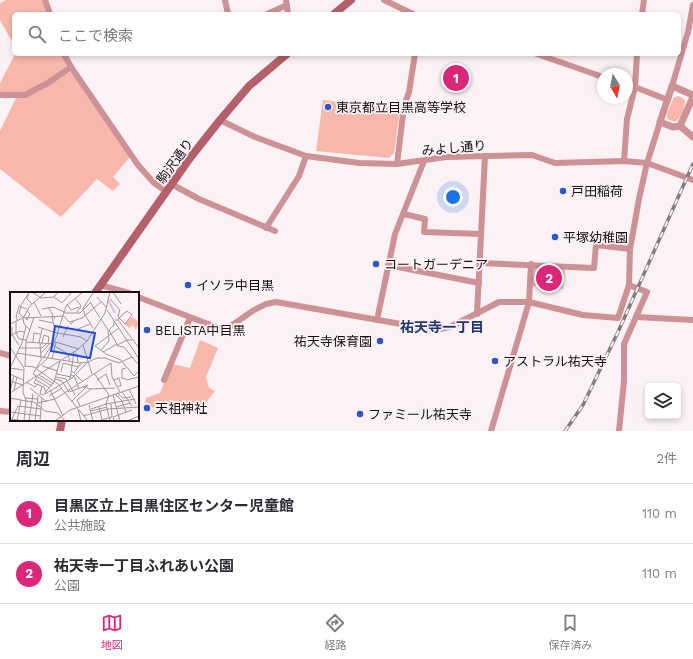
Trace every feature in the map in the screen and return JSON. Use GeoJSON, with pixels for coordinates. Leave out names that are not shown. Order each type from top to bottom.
{"type":"FeatureCollection","features":[{"type":"Feature","properties":{"kind":"main road"},"geometry":{"type":"LineString","coordinates":[[336,12],[351,0]]}},
{"type":"Feature","properties":{"kind":"main road","name":"駒沢通り"},"geometry":{"type":"LineString","coordinates":[[96,292],[173,185],[190,158],[220,120],[249,86],[285,56]]}},
{"type":"Feature","properties":{"kind":"main road"},"geometry":{"type":"LineString","coordinates":[[60,431],[62,421]]}},
{"type":"Feature","properties":{"kind":"street"},"geometry":{"type":"LineString","coordinates":[[45,0],[49,12]]}},
{"type":"Feature","properties":{"kind":"street"},"geometry":{"type":"LineString","coordinates":[[225,0],[228,12]]}},
{"type":"Feature","properties":{"kind":"street"},"geometry":{"type":"LineString","coordinates":[[384,0],[409,12]]}},
{"type":"Feature","properties":{"kind":"street"},"geometry":{"type":"LineString","coordinates":[[642,12],[644,0]]}},
{"type":"Feature","properties":{"kind":"street"},"geometry":{"type":"LineString","coordinates":[[270,12],[287,2],[288,12]]}},
{"type":"Feature","properties":{"kind":"street"},"geometry":{"type":"LineString","coordinates":[[681,56],[688,32],[693,5]]}},
{"type":"Feature","properties":{"kind":"street"},"geometry":{"type":"LineString","coordinates":[[65,56],[138,165],[154,182],[167,192]]}},
{"type":"Feature","properties":{"kind":"street"},"geometry":{"type":"LineString","coordinates":[[397,164],[404,106],[409,92],[415,56]]}},
{"type":"Feature","properties":{"kind":"street"},"geometry":{"type":"LineString","coordinates":[[552,56],[597,74]]}},
{"type":"Feature","properties":{"kind":"street"},"geometry":{"type":"LineString","coordinates":[[624,160],[627,119],[635,87],[637,56]]}},
{"type":"Feature","properties":{"kind":"street"},"geometry":{"type":"LineString","coordinates":[[141,297],[190,318],[221,328],[228,328],[254,310],[266,304],[276,302],[435,330],[450,326],[499,302],[529,302],[583,315],[618,318],[629,285],[630,249],[647,163],[681,56]]}},
{"type":"Feature","properties":{"kind":"street"},"geometry":{"type":"LineString","coordinates":[[0,95],[25,95],[48,83],[71,67]]}},
{"type":"Feature","properties":{"kind":"street"},"geometry":{"type":"LineString","coordinates":[[672,86],[693,96],[680,126]]}},
{"type":"Feature","properties":{"kind":"street"},"geometry":{"type":"LineString","coordinates":[[635,87],[668,100]]}},
{"type":"Feature","properties":{"kind":"street","name":"みよし通り"},"geometry":{"type":"LineString","coordinates":[[220,120],[255,137],[306,156],[359,163],[397,164],[446,157],[532,154],[555,163],[624,160],[647,163],[693,180]]}},
{"type":"Feature","properties":{"kind":"street"},"geometry":{"type":"LineString","coordinates":[[660,122],[673,127],[680,126],[693,137]]}},
{"type":"Feature","properties":{"kind":"street"},"geometry":{"type":"LineString","coordinates":[[266,228],[299,176],[306,156]]}},
{"type":"Feature","properties":{"kind":"street"},"geometry":{"type":"LineString","coordinates":[[477,314],[485,156]]}},
{"type":"Feature","properties":{"kind":"street"},"geometry":{"type":"LineString","coordinates":[[378,320],[395,234],[424,161]]}},
{"type":"Feature","properties":{"kind":"street"},"geometry":{"type":"LineString","coordinates":[[173,185],[199,199],[275,231]]}},
{"type":"Feature","properties":{"kind":"street"},"geometry":{"type":"LineString","coordinates":[[404,214],[425,219],[424,232],[481,234]]}},
{"type":"Feature","properties":{"kind":"street"},"geometry":{"type":"LineString","coordinates":[[480,263],[531,264],[594,268],[596,245],[630,249]]}},
{"type":"Feature","properties":{"kind":"street"},"geometry":{"type":"LineString","coordinates":[[491,431],[529,302],[531,264]]}},
{"type":"Feature","properties":{"kind":"street"},"geometry":{"type":"LineString","coordinates":[[388,265],[479,282]]}},
{"type":"Feature","properties":{"kind":"street"},"geometry":{"type":"LineString","coordinates":[[100,285],[125,292]]}},
{"type":"Feature","properties":{"kind":"street"},"geometry":{"type":"LineString","coordinates":[[619,431],[624,381],[624,344],[646,292],[629,285]]}},
{"type":"Feature","properties":{"kind":"street"},"geometry":{"type":"LineString","coordinates":[[164,380],[190,318]]}},
{"type":"Feature","properties":{"kind":"street"},"geometry":{"type":"LineString","coordinates":[[636,318],[693,320]]}},
{"type":"Feature","properties":{"kind":"street"},"geometry":{"type":"LineString","coordinates":[[0,353],[10,356]]}},
{"type":"Feature","properties":{"kind":"street"},"geometry":{"type":"LineString","coordinates":[[0,411],[10,412]]}},
{"type":"Feature","properties":{"kind":"shaded area"},"geometry":{"type":"Polygon","coordinates":[[[6,0],[42,0],[48,12],[12,12],[12,41],[0,20],[0,3],[6,0]]]}},
{"type":"Feature","properties":{"kind":"shaded area"},"geometry":{"type":"Polygon","coordinates":[[[14,56],[63,56],[67,64],[66,67],[46,82],[24,93],[0,93],[0,83],[14,56]]]}},
{"type":"Feature","properties":{"kind":"shaded area"},"geometry":{"type":"Polygon","coordinates":[[[71,72],[130,157],[113,177],[120,184],[113,191],[97,179],[61,217],[0,169],[0,131],[16,98],[37,92],[71,72]]]}},
{"type":"Feature","properties":{"kind":"shaded area"},"geometry":{"type":"Polygon","coordinates":[[[679,96],[685,100],[685,103],[681,115],[675,122],[667,119],[667,113],[674,97],[679,96]]]}},
{"type":"Feature","properties":{"kind":"shaded area"},"geometry":{"type":"Polygon","coordinates":[[[323,100],[400,109],[394,153],[389,158],[316,151],[323,100]]]}},
{"type":"Feature","properties":{"kind":"shaded area"},"geometry":{"type":"Polygon","coordinates":[[[534,268],[565,270],[563,289],[533,286],[534,268]]]}},
{"type":"Feature","properties":{"kind":"shaded area"},"geometry":{"type":"Polygon","coordinates":[[[200,340],[218,348],[206,377],[209,388],[215,391],[198,413],[149,407],[149,404],[145,402],[146,398],[160,393],[172,364],[190,368],[200,340]]]}},
{"type":"Feature","properties":{"kind":"railway"},"geometry":{"type":"LineString","coordinates":[[565,431],[583,405],[618,332],[693,164]]}},
{"type":"Feature","properties":{"kind":"place","name":"目黒区立上目黒住区センター児童館"},"geometry":{"type":"Point","coordinates":[456,78]}},
{"type":"Feature","properties":{"kind":"place","name":"東京都立目黒高等学校"},"geometry":{"type":"Point","coordinates":[328,107]}},
{"type":"Feature","properties":{"kind":"place","name":"戸田稲荷"},"geometry":{"type":"Point","coordinates":[563,191]}},
{"type":"Feature","properties":{"kind":"place","name":"平塚幼稚園"},"geometry":{"type":"Point","coordinates":[555,237]}},
{"type":"Feature","properties":{"kind":"place","name":"コートガーデニア"},"geometry":{"type":"Point","coordinates":[376,264]}},
{"type":"Feature","properties":{"kind":"place","name":"祐天寺一丁目ふれあい公園"},"geometry":{"type":"Point","coordinates":[549,278]}},
{"type":"Feature","properties":{"kind":"place","name":"イソラ中目黒"},"geometry":{"type":"Point","coordinates":[188,285]}},
{"type":"Feature","properties":{"kind":"place","name":"BELISTA中目黒"},"geometry":{"type":"Point","coordinates":[147,330]}},
{"type":"Feature","properties":{"kind":"place","name":"祐天寺保育園"},"geometry":{"type":"Point","coordinates":[380,341]}},
{"type":"Feature","properties":{"kind":"place","name":"アストラル祐天寺"},"geometry":{"type":"Point","coordinates":[495,361]}},
{"type":"Feature","properties":{"kind":"place","name":"天祖神社"},"geometry":{"type":"Point","coordinates":[147,408]}},
{"type":"Feature","properties":{"kind":"place","name":"ファミール祐天寺"},"geometry":{"type":"Point","coordinates":[360,414]}},
{"type":"Feature","properties":{"kind":"district","name":"祐天寺一丁目"},"geometry":{"type":"Point","coordinates":[442,327]}}]}
